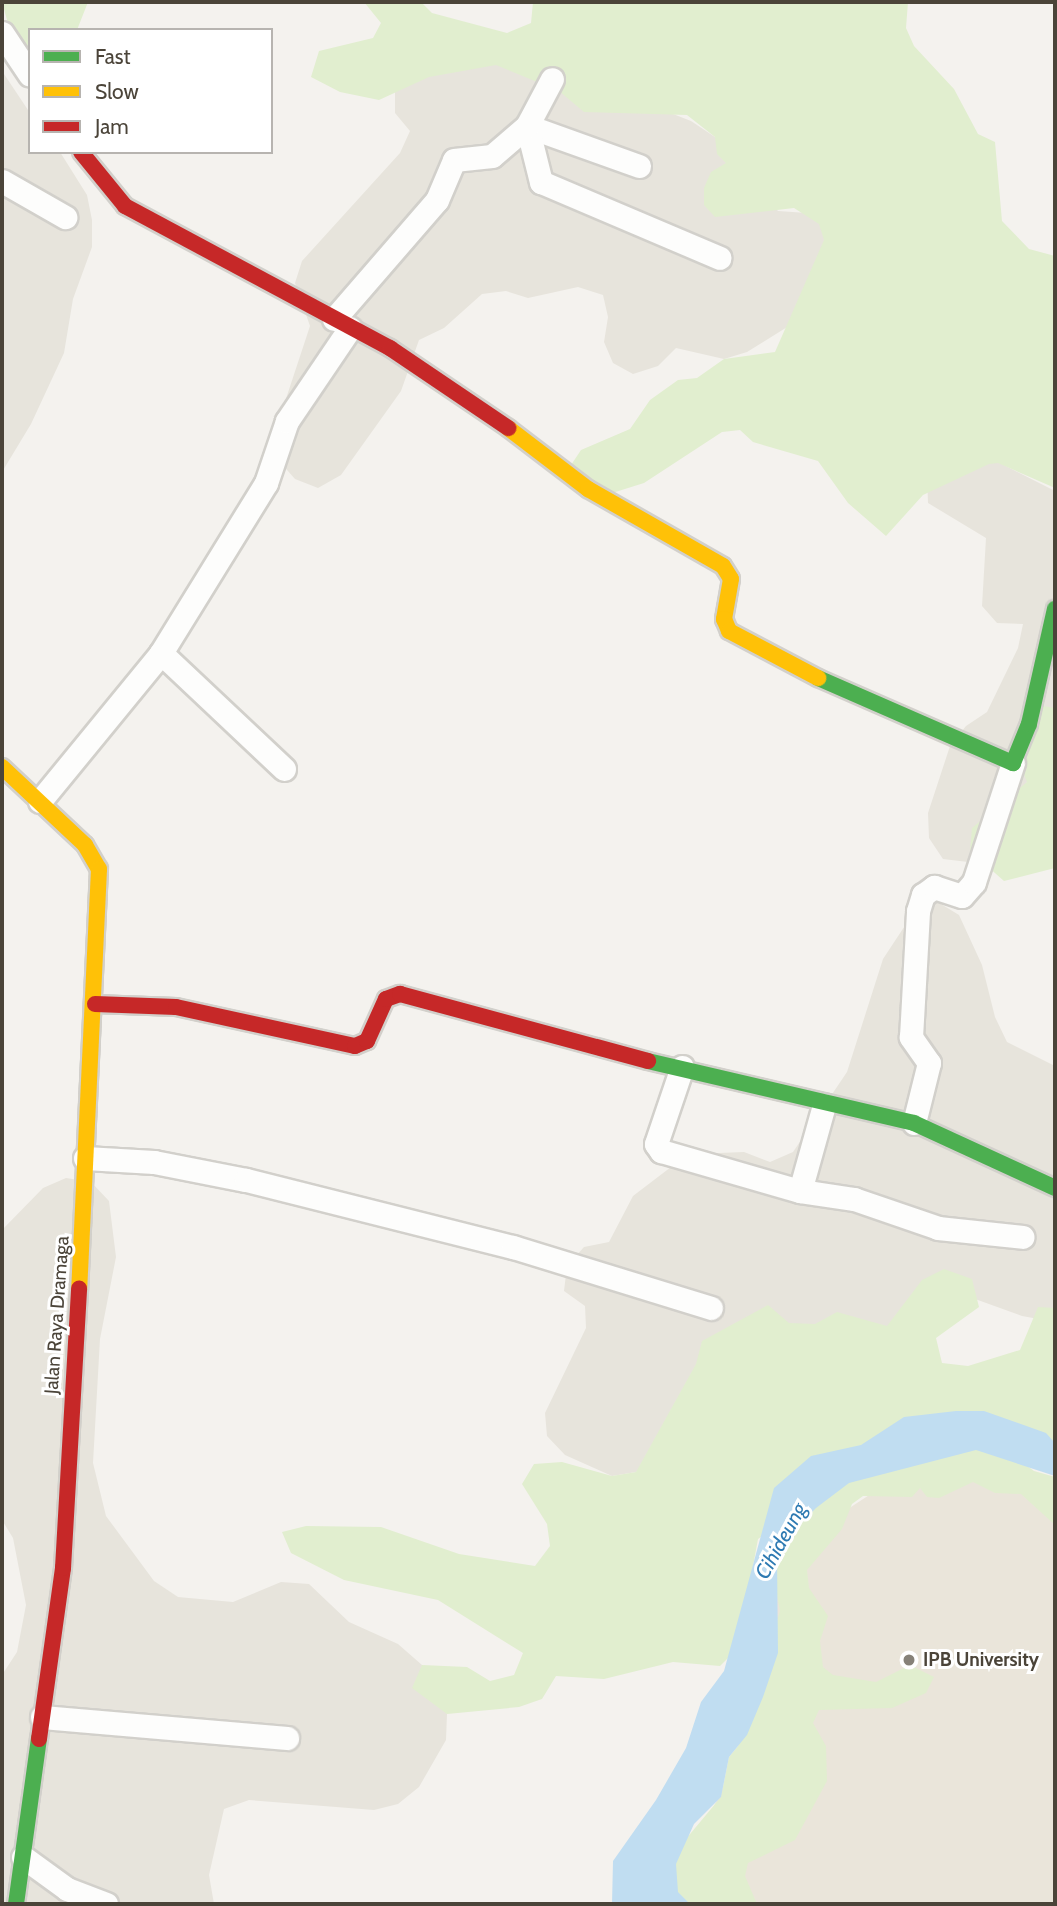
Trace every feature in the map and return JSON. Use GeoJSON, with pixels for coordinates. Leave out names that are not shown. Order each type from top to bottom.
{"type":"FeatureCollection","features":[{"type":"Feature","properties":{"kind":"street"},"geometry":{"type":"LineString","coordinates":[[2,33],[28,72]]}},
{"type":"Feature","properties":{"kind":"street"},"geometry":{"type":"LineString","coordinates":[[40,801],[161,653],[266,483],[287,421],[342,323],[437,200],[454,160],[492,156],[527,126],[552,79]]}},
{"type":"Feature","properties":{"kind":"street"},"geometry":{"type":"LineString","coordinates":[[527,126],[639,166]]}},
{"type":"Feature","properties":{"kind":"street"},"geometry":{"type":"LineString","coordinates":[[527,126],[541,182],[720,258]]}},
{"type":"Feature","properties":{"kind":"street"},"geometry":{"type":"LineString","coordinates":[[83,154],[125,206],[342,323],[448,386],[588,489],[723,566],[731,579],[724,619],[742,641],[1013,763]]}},
{"type":"Feature","properties":{"kind":"street"},"geometry":{"type":"LineString","coordinates":[[2,181],[65,217]]}},
{"type":"Feature","properties":{"kind":"street"},"geometry":{"type":"LineString","coordinates":[[914,1123],[929,1063],[911,1037],[918,911],[923,895],[934,887],[962,896],[974,882],[1013,763],[1047,677],[1055,609]]}},
{"type":"Feature","properties":{"kind":"street"},"geometry":{"type":"LineString","coordinates":[[161,653],[284,769]]}},
{"type":"Feature","properties":{"kind":"street","name":"Jalan Raya Dramaga"},"geometry":{"type":"LineString","coordinates":[[2,767],[85,845],[99,869],[95,1004],[63,1568],[16,1904]]}},
{"type":"Feature","properties":{"kind":"street"},"geometry":{"type":"LineString","coordinates":[[95,1004],[176,1007],[355,1046],[367,1041],[386,999],[400,994],[569,1043],[682,1067],[824,1105],[914,1123],[1055,1188]]}},
{"type":"Feature","properties":{"kind":"street"},"geometry":{"type":"LineString","coordinates":[[682,1067],[656,1144],[662,1151],[800,1191],[854,1199],[946,1230],[1023,1237]]}},
{"type":"Feature","properties":{"kind":"street"},"geometry":{"type":"LineString","coordinates":[[800,1191],[824,1105]]}},
{"type":"Feature","properties":{"kind":"street"},"geometry":{"type":"LineString","coordinates":[[85,1158],[154,1162],[246,1180],[513,1247],[711,1308]]}},
{"type":"Feature","properties":{"kind":"street"},"geometry":{"type":"LineString","coordinates":[[41,1717],[287,1738]]}},
{"type":"Feature","properties":{"kind":"street"},"geometry":{"type":"LineString","coordinates":[[23,1857],[67,1889],[106,1904]]}},
{"type":"Feature","properties":{"kind":"shaded area"},"geometry":{"type":"Polygon","coordinates":[[[461,52],[614,91],[691,121],[715,137],[778,211],[807,213],[836,226],[792,324],[747,352],[724,359],[676,348],[658,366],[633,374],[613,363],[604,342],[608,317],[603,295],[578,287],[528,298],[506,291],[482,294],[444,328],[419,340],[401,391],[341,475],[318,488],[295,479],[280,462],[272,441],[310,326],[295,283],[302,261],[400,153],[410,131],[395,113],[395,89],[461,52]]]}},
{"type":"Feature","properties":{"kind":"shaded area"},"geometry":{"type":"Polygon","coordinates":[[[2,71],[28,110],[28,154],[61,154],[87,195],[92,220],[92,247],[73,299],[64,353],[31,424],[2,472],[2,71]]]}},
{"type":"Feature","properties":{"kind":"shaded area"},"geometry":{"type":"Polygon","coordinates":[[[946,461],[998,462],[1055,491],[1055,742],[1027,782],[992,854],[968,862],[943,859],[929,838],[928,813],[950,746],[966,726],[987,712],[1018,648],[1023,624],[997,623],[982,606],[986,538],[928,503],[927,476],[946,461]]]}},
{"type":"Feature","properties":{"kind":"shaded area"},"geometry":{"type":"Polygon","coordinates":[[[936,901],[959,915],[982,965],[995,1017],[1007,1042],[1055,1066],[1055,1322],[1022,1316],[953,1291],[636,1472],[612,1476],[565,1455],[547,1436],[545,1413],[586,1328],[585,1306],[564,1291],[567,1266],[584,1247],[609,1242],[633,1196],[671,1167],[719,1153],[744,1152],[770,1162],[793,1152],[847,1072],[883,959],[912,915],[936,901]]]}},
{"type":"Feature","properties":{"kind":"shaded area"},"geometry":{"type":"Polygon","coordinates":[[[66,1178],[91,1182],[109,1201],[116,1257],[100,1339],[93,1463],[106,1516],[154,1581],[178,1597],[233,1602],[281,1582],[309,1584],[349,1622],[398,1644],[422,1665],[440,1688],[447,1714],[446,1740],[419,1787],[398,1804],[374,1810],[249,1800],[224,1809],[209,1875],[214,1904],[2,1904],[2,1675],[17,1652],[26,1605],[13,1538],[2,1520],[2,1230],[43,1188],[66,1178]]]}},
{"type":"Feature","properties":{"kind":"shaded area","name":"IPB University"},"geometry":{"type":"Polygon","coordinates":[[[1009,1472],[1055,1494],[1055,1904],[665,1904],[752,1730],[772,1590],[808,1535],[903,1473],[1009,1472]]]}},
{"type":"Feature","properties":{"kind":"green space"},"geometry":{"type":"Polygon","coordinates":[[[2,2],[88,2],[78,28],[28,28],[28,55],[9,27],[2,2]]]}},
{"type":"Feature","properties":{"kind":"green space"},"geometry":{"type":"Polygon","coordinates":[[[364,2],[421,2],[432,13],[507,33],[531,23],[533,2],[908,2],[906,28],[914,46],[954,89],[978,134],[995,142],[1002,221],[1029,249],[1055,256],[1055,488],[998,463],[989,464],[923,495],[886,536],[848,503],[818,461],[753,442],[740,430],[722,432],[644,483],[609,494],[571,465],[581,450],[630,429],[650,400],[678,380],[697,378],[724,359],[775,352],[824,240],[819,224],[794,208],[715,217],[704,205],[704,188],[711,172],[726,163],[717,154],[715,137],[687,115],[584,112],[559,91],[496,65],[429,77],[379,100],[340,92],[311,77],[319,51],[373,38],[381,23],[364,2]]]}},
{"type":"Feature","properties":{"kind":"green space"},"geometry":{"type":"Polygon","coordinates":[[[1043,706],[1055,708],[1055,868],[1004,881],[970,851],[972,828],[1027,782],[1011,742],[1043,706]]]}},
{"type":"Feature","properties":{"kind":"green space"},"geometry":{"type":"Polygon","coordinates":[[[944,1269],[972,1279],[979,1307],[936,1338],[942,1363],[968,1366],[1020,1350],[1038,1307],[1055,1308],[1055,1443],[912,1427],[758,1539],[738,1648],[720,1666],[673,1662],[604,1679],[556,1676],[542,1699],[519,1707],[447,1714],[412,1688],[422,1665],[467,1667],[490,1681],[514,1675],[523,1653],[438,1600],[344,1580],[291,1553],[282,1532],[306,1526],[381,1527],[459,1554],[535,1566],[550,1546],[547,1524],[522,1484],[534,1464],[562,1462],[612,1476],[636,1472],[696,1364],[702,1341],[768,1305],[789,1323],[815,1324],[837,1312],[887,1326],[922,1280],[944,1269]]]}},
{"type":"Feature","properties":{"kind":"green space"},"geometry":{"type":"Polygon","coordinates":[[[1002,1447],[1034,1471],[1055,1477],[1055,1525],[1021,1494],[995,1493],[973,1482],[939,1498],[927,1497],[920,1488],[912,1497],[863,1496],[852,1504],[842,1529],[807,1570],[809,1588],[828,1616],[820,1641],[823,1667],[833,1675],[876,1682],[910,1665],[934,1677],[926,1693],[892,1708],[819,1710],[813,1723],[826,1746],[827,1781],[795,1840],[748,1863],[745,1876],[757,1904],[682,1904],[663,1892],[670,1858],[721,1797],[729,1757],[738,1746],[780,1611],[775,1585],[778,1536],[835,1478],[915,1456],[1002,1447]]]}},
{"type":"Feature","properties":{"kind":"water","name":"Cihideung"},"geometry":{"type":"Polygon","coordinates":[[[984,1411],[1046,1433],[1055,1443],[1055,1476],[976,1450],[849,1483],[816,1508],[781,1544],[777,1557],[778,1653],[763,1697],[747,1735],[729,1757],[721,1797],[694,1824],[676,1864],[678,1892],[690,1904],[612,1904],[613,1861],[656,1800],[686,1748],[701,1702],[724,1671],[774,1488],[811,1456],[861,1445],[904,1417],[984,1411]]]}},
{"type":"Feature","properties":{"kind":"traffic: fast"},"geometry":{"type":"LineString","coordinates":[[818,678],[1013,763],[1029,724],[1055,609]]}},
{"type":"Feature","properties":{"kind":"traffic: fast"},"geometry":{"type":"LineString","coordinates":[[648,1061],[914,1123],[1055,1188]]}},
{"type":"Feature","properties":{"kind":"traffic: fast"},"geometry":{"type":"LineString","coordinates":[[16,1904],[39,1739]]}},
{"type":"Feature","properties":{"kind":"traffic: slow"},"geometry":{"type":"LineString","coordinates":[[508,428],[588,489],[723,566],[731,579],[724,619],[729,631],[818,678]]}},
{"type":"Feature","properties":{"kind":"traffic: slow"},"geometry":{"type":"LineString","coordinates":[[2,767],[85,845],[99,869],[79,1288]]}},
{"type":"Feature","properties":{"kind":"traffic: jam"},"geometry":{"type":"LineString","coordinates":[[83,154],[125,206],[390,348],[508,428]]}},
{"type":"Feature","properties":{"kind":"traffic: jam"},"geometry":{"type":"LineString","coordinates":[[95,1004],[176,1007],[355,1046],[367,1041],[386,999],[400,994],[648,1061]]}},
{"type":"Feature","properties":{"kind":"traffic: jam"},"geometry":{"type":"LineString","coordinates":[[39,1739],[63,1568],[79,1288]]}},
{"type":"Feature","properties":{"kind":"place","name":"IPB University"},"geometry":{"type":"Point","coordinates":[909,1660]}}]}
